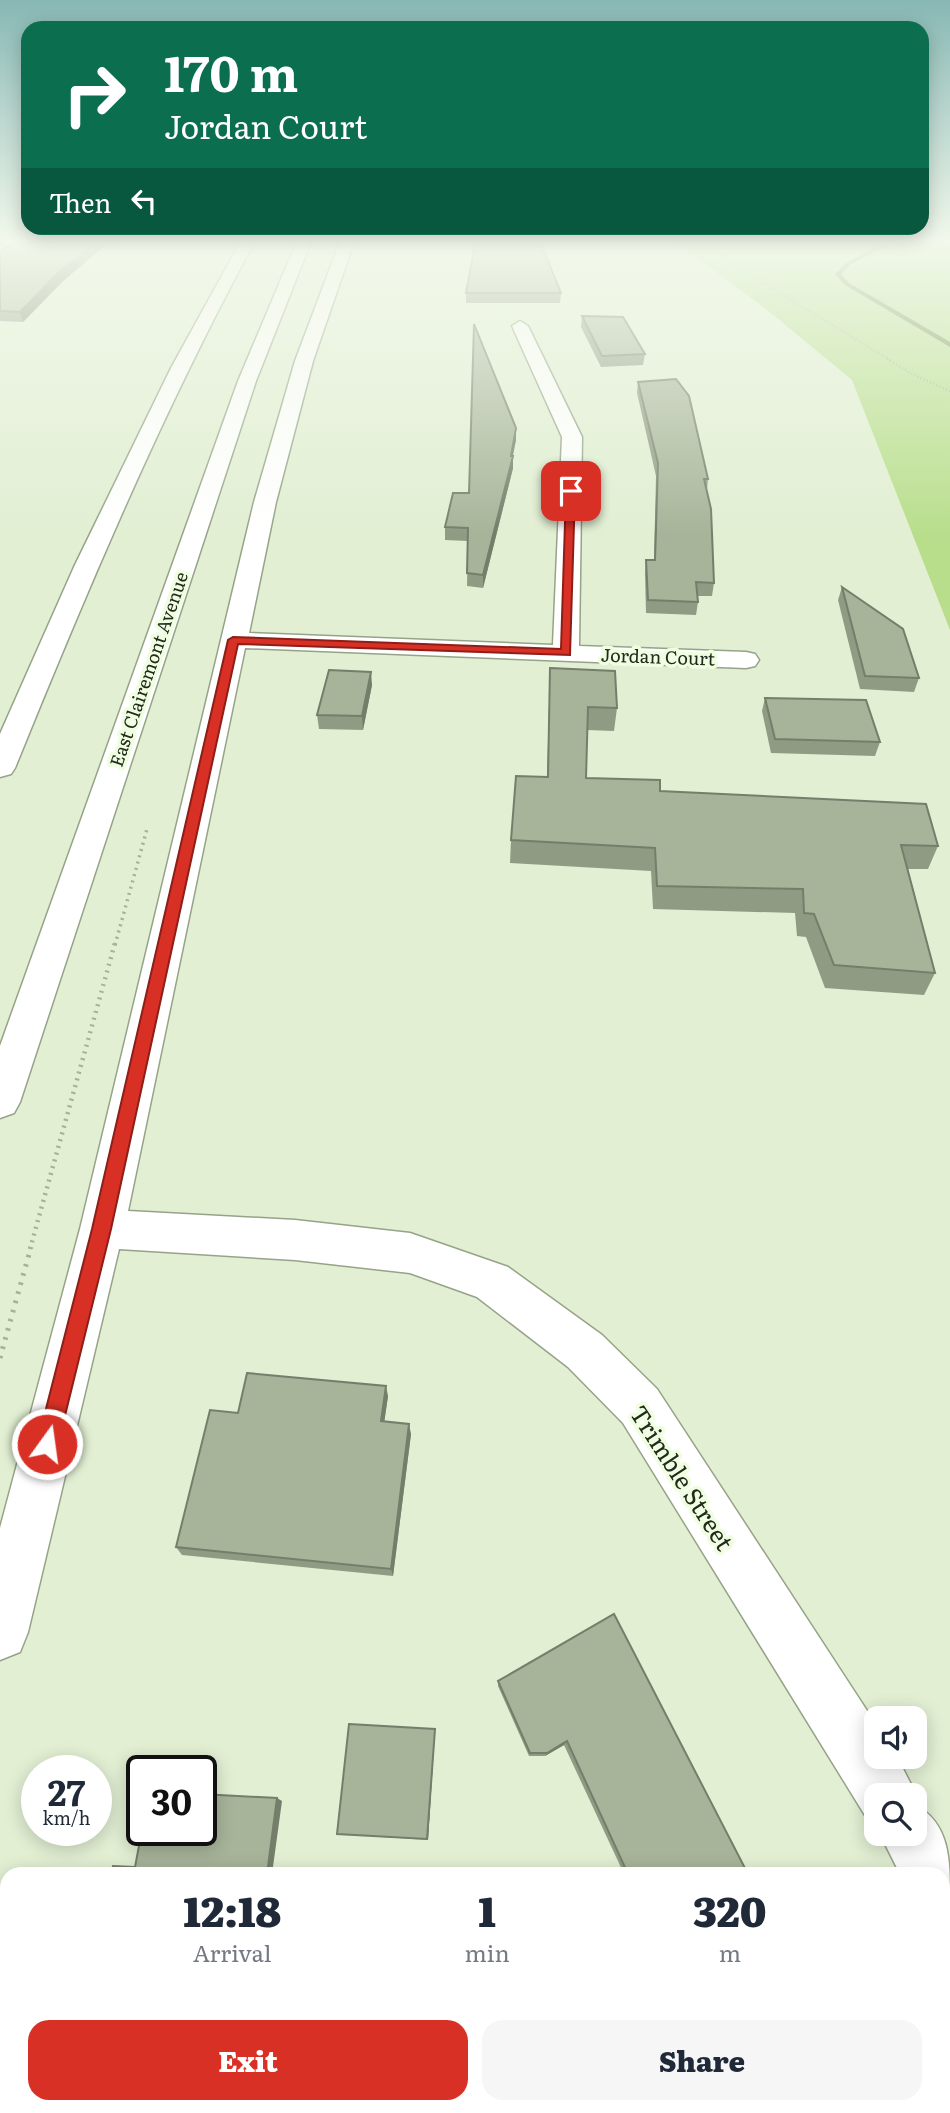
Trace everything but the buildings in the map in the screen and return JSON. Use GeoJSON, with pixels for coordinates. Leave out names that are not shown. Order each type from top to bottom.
{"type":"FeatureCollection","features":[{"type":"Feature","properties":{"kind":"street"},"geometry":{"type":"LineString","coordinates":[[0,768],[93,549],[194,338]]}},
{"type":"Feature","properties":{"kind":"street","name":"East Clairemont Avenue"},"geometry":{"type":"LineString","coordinates":[[0,1101],[247,381],[265,338]]}},
{"type":"Feature","properties":{"kind":"street"},"geometry":{"type":"LineString","coordinates":[[0,1632],[102,1229],[233,640],[286,423],[312,338]]}},
{"type":"Feature","properties":{"kind":"street"},"geometry":{"type":"LineString","coordinates":[[525,338],[572,437],[566,652]]}},
{"type":"Feature","properties":{"kind":"street","name":"Jordan Court"},"geometry":{"type":"LineString","coordinates":[[233,640],[746,660]]}},
{"type":"Feature","properties":{"kind":"street","name":"Trimble Street"},"geometry":{"type":"LineString","coordinates":[[102,1229],[295,1240],[410,1253],[492,1282],[585,1351],[640,1406],[879,1783]]}},
{"type":"Feature","properties":{"kind":"street"},"geometry":{"type":"LineString","coordinates":[[918,1846],[932,1867]]}},
{"type":"Feature","properties":{"kind":"path"},"geometry":{"type":"LineString","coordinates":[[854,338],[914,374],[950,391]]}},
{"type":"Feature","properties":{"kind":"green space"},"geometry":{"type":"Polygon","coordinates":[[[801,338],[950,338],[950,630],[852,380],[801,338]]]}},
{"type":"Feature","properties":{"kind":"waterway"},"geometry":{"type":"LineString","coordinates":[[938,338],[950,345]]}},
{"type":"Feature","properties":{"kind":"route"},"geometry":{"type":"LineString","coordinates":[[47,1444],[102,1229],[233,640],[566,652],[571,491]]}}]}
